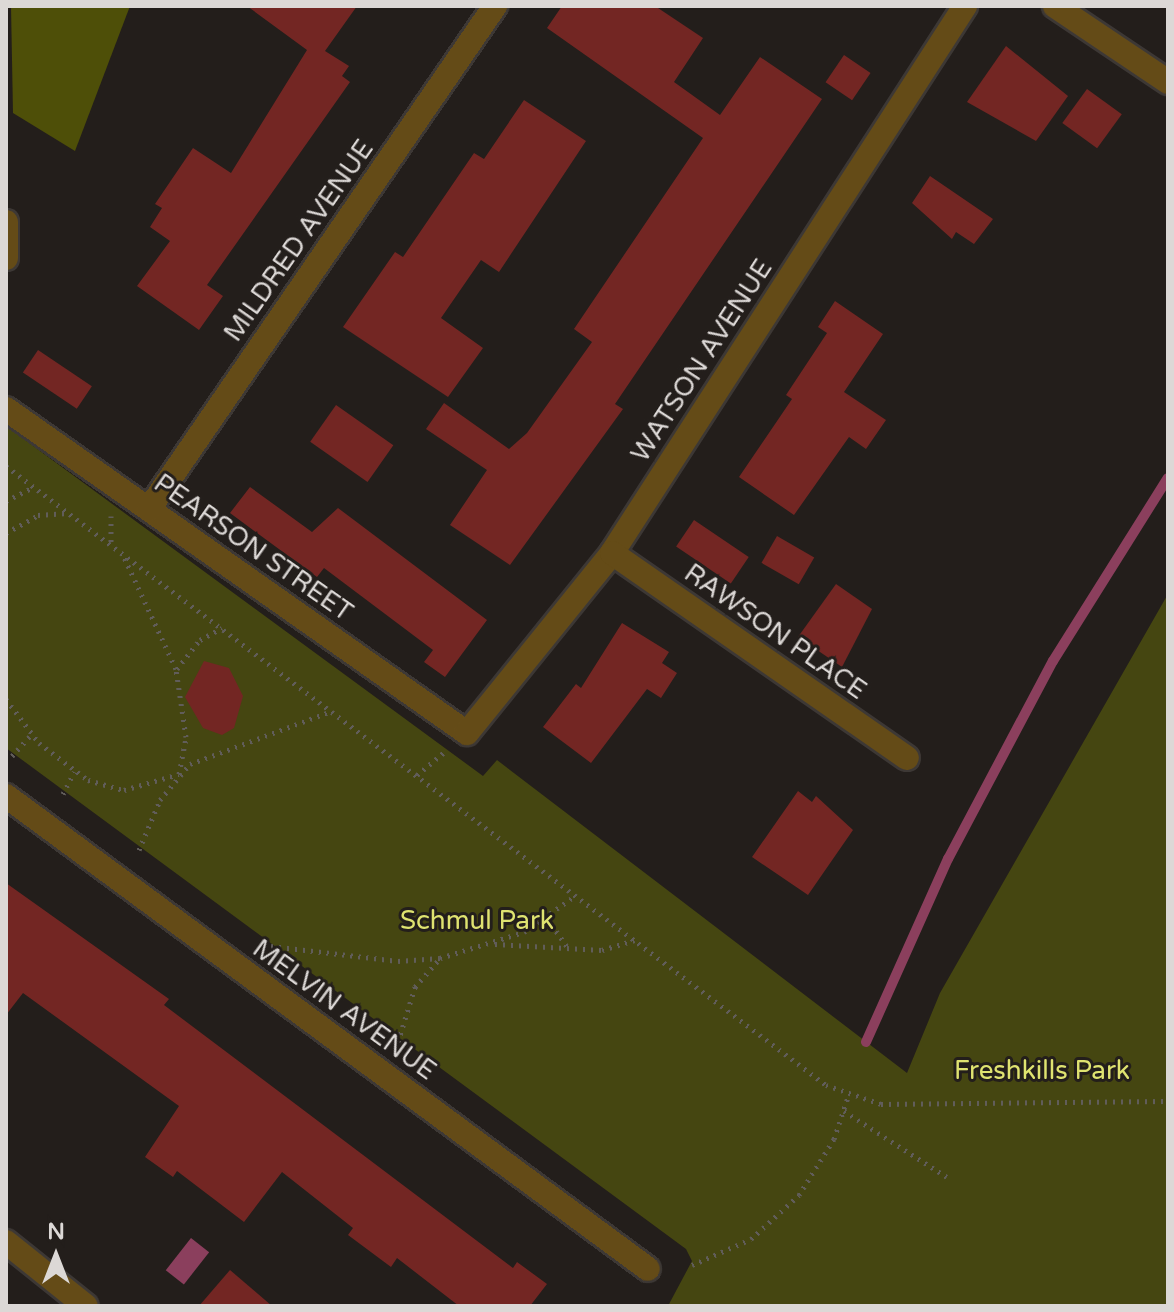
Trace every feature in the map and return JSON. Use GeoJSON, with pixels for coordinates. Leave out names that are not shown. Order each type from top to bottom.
{"type":"FeatureCollection","features":[{"type":"Feature","properties":{"kind":"street","name":"MILDRED AVENUE"},"geometry":{"type":"LineString","coordinates":[[149,509],[495,6]]}},
{"type":"Feature","properties":{"kind":"street","name":"WATSON AVENUE"},"geometry":{"type":"LineString","coordinates":[[458,741],[612,553],[965,6]]}},
{"type":"Feature","properties":{"kind":"street"},"geometry":{"type":"LineString","coordinates":[[1055,6],[1168,82]]}},
{"type":"Feature","properties":{"kind":"street"},"geometry":{"type":"LineString","coordinates":[[6,222],[6,258]]}},
{"type":"Feature","properties":{"kind":"street","name":"PEARSON STREET"},"geometry":{"type":"LineString","coordinates":[[6,409],[149,509],[458,741]]}},
{"type":"Feature","properties":{"kind":"street","name":"RAWSON PLACE"},"geometry":{"type":"LineString","coordinates":[[612,553],[907,758]]}},
{"type":"Feature","properties":{"kind":"street","name":"MELVIN AVENUE"},"geometry":{"type":"LineString","coordinates":[[6,796],[648,1269]]}},
{"type":"Feature","properties":{"kind":"street"},"geometry":{"type":"LineString","coordinates":[[6,1242],[86,1306]]}},
{"type":"Feature","properties":{"kind":"path"},"geometry":{"type":"LineString","coordinates":[[6,466],[848,1097],[881,1104],[1168,1101]]}},
{"type":"Feature","properties":{"kind":"path"},"geometry":{"type":"LineString","coordinates":[[6,501],[33,487]]}},
{"type":"Feature","properties":{"kind":"path"},"geometry":{"type":"LineString","coordinates":[[6,533],[38,515],[68,513]]}},
{"type":"Feature","properties":{"kind":"path"},"geometry":{"type":"LineString","coordinates":[[122,554],[176,669],[186,737],[179,774],[139,850]]}},
{"type":"Feature","properties":{"kind":"path"},"geometry":{"type":"LineString","coordinates":[[176,669],[200,640],[222,628]]}},
{"type":"Feature","properties":{"kind":"path"},"geometry":{"type":"LineString","coordinates":[[6,699],[31,735],[74,772],[124,790],[179,774],[208,754],[332,711]]}},
{"type":"Feature","properties":{"kind":"path"},"geometry":{"type":"LineString","coordinates":[[12,756],[31,735]]}},
{"type":"Feature","properties":{"kind":"path"},"geometry":{"type":"LineString","coordinates":[[417,775],[458,741]]}},
{"type":"Feature","properties":{"kind":"path"},"geometry":{"type":"LineString","coordinates":[[63,794],[74,772]]}},
{"type":"Feature","properties":{"kind":"path"},"geometry":{"type":"LineString","coordinates":[[271,946],[374,960],[440,958],[490,944],[547,918],[576,895]]}},
{"type":"Feature","properties":{"kind":"path"},"geometry":{"type":"LineString","coordinates":[[547,918],[567,947]]}},
{"type":"Feature","properties":{"kind":"path"},"geometry":{"type":"LineString","coordinates":[[490,944],[602,950],[635,939]]}},
{"type":"Feature","properties":{"kind":"path"},"geometry":{"type":"LineString","coordinates":[[398,1042],[415,987],[440,958]]}},
{"type":"Feature","properties":{"kind":"path"},"geometry":{"type":"LineString","coordinates":[[692,1265],[751,1239],[783,1211],[817,1168],[848,1097]]}},
{"type":"Feature","properties":{"kind":"path"},"geometry":{"type":"LineString","coordinates":[[844,1111],[947,1177]]}},
{"type":"Feature","properties":{"kind":"green space","name":"Schmul Park"},"geometry":{"type":"Polygon","coordinates":[[[6,426],[483,776],[497,760],[907,1073],[940,993],[1168,594],[1168,1306],[668,1306],[692,1261],[686,1249],[6,748],[6,426]]]}},
{"type":"Feature","properties":{"kind":"shaded area"},"geometry":{"type":"Polygon","coordinates":[[[11,6],[130,6],[75,151],[13,113],[11,6]]]}},
{"type":"Feature","properties":{"kind":"shaded area"},"geometry":{"type":"Polygon","coordinates":[[[191,1238],[209,1252],[184,1284],[166,1270],[191,1238]]]}},
{"type":"Feature","properties":{"kind":"building"},"geometry":{"type":"Polygon","coordinates":[[[247,6],[357,6],[325,51],[349,66],[342,76],[350,82],[207,285],[223,296],[199,330],[137,286],[170,241],[150,227],[162,208],[155,204],[193,148],[231,173],[307,50],[247,6]]]}},
{"type":"Feature","properties":{"kind":"building"},"geometry":{"type":"Polygon","coordinates":[[[562,6],[655,6],[703,38],[674,82],[720,115],[760,57],[822,99],[615,404],[623,409],[510,565],[450,525],[487,470],[426,429],[444,403],[509,449],[527,433],[592,342],[574,329],[703,138],[547,28],[562,6]]]}},
{"type":"Feature","properties":{"kind":"building"},"geometry":{"type":"Polygon","coordinates":[[[1006,46],[1068,96],[1036,141],[967,102],[1006,46]]]}},
{"type":"Feature","properties":{"kind":"building"},"geometry":{"type":"Polygon","coordinates":[[[844,55],[871,73],[852,100],[826,82],[844,55]]]}},
{"type":"Feature","properties":{"kind":"building"},"geometry":{"type":"Polygon","coordinates":[[[1087,89],[1122,114],[1097,148],[1062,123],[1087,89]]]}},
{"type":"Feature","properties":{"kind":"building"},"geometry":{"type":"Polygon","coordinates":[[[524,100],[586,141],[499,272],[481,260],[441,318],[483,348],[448,397],[343,327],[395,252],[403,257],[474,153],[484,159],[524,100]]]}},
{"type":"Feature","properties":{"kind":"building"},"geometry":{"type":"Polygon","coordinates":[[[930,176],[993,219],[974,244],[956,232],[952,239],[912,203],[930,176]]]}},
{"type":"Feature","properties":{"kind":"building"},"geometry":{"type":"Polygon","coordinates":[[[835,301],[883,334],[844,392],[886,420],[866,449],[849,437],[794,515],[739,477],[792,399],[786,395],[827,333],[818,327],[835,301]]]}},
{"type":"Feature","properties":{"kind":"building"},"geometry":{"type":"Polygon","coordinates":[[[38,350],[92,386],[77,409],[23,372],[38,350]]]}},
{"type":"Feature","properties":{"kind":"building"},"geometry":{"type":"Polygon","coordinates":[[[336,405],[393,445],[368,482],[310,442],[336,405]]]}},
{"type":"Feature","properties":{"kind":"building"},"geometry":{"type":"Polygon","coordinates":[[[250,487],[312,532],[338,508],[487,620],[445,677],[424,662],[433,650],[324,568],[317,577],[230,513],[250,487]]]}},
{"type":"Feature","properties":{"kind":"building"},"geometry":{"type":"Polygon","coordinates":[[[694,520],[749,557],[731,583],[676,547],[694,520]]]}},
{"type":"Feature","properties":{"kind":"building"},"geometry":{"type":"Polygon","coordinates":[[[777,536],[814,558],[799,584],[762,563],[777,536]]]}},
{"type":"Feature","properties":{"kind":"building"},"geometry":{"type":"Polygon","coordinates":[[[836,584],[872,609],[842,667],[798,637],[836,584]]]}},
{"type":"Feature","properties":{"kind":"building"},"geometry":{"type":"Polygon","coordinates":[[[622,623],[669,652],[662,663],[677,673],[661,698],[647,689],[591,763],[543,727],[576,684],[581,688],[622,623]]]}},
{"type":"Feature","properties":{"kind":"building"},"geometry":{"type":"Polygon","coordinates":[[[204,661],[229,668],[243,696],[234,728],[222,735],[203,728],[185,697],[204,661]]]}},
{"type":"Feature","properties":{"kind":"building"},"geometry":{"type":"Polygon","coordinates":[[[798,791],[812,802],[816,796],[853,830],[808,895],[752,857],[798,791]]]}},
{"type":"Feature","properties":{"kind":"building"},"geometry":{"type":"Polygon","coordinates":[[[6,883],[169,999],[164,1005],[513,1268],[517,1262],[547,1284],[530,1306],[459,1306],[397,1258],[391,1267],[348,1235],[353,1228],[282,1172],[244,1222],[177,1171],[173,1177],[145,1157],[179,1106],[23,993],[6,1015],[6,883]]]}},
{"type":"Feature","properties":{"kind":"building"},"geometry":{"type":"Polygon","coordinates":[[[230,1270],[272,1306],[199,1306],[230,1270]]]}},
{"type":"Feature","properties":{"kind":"waterway"},"geometry":{"type":"LineString","coordinates":[[866,1042],[948,859],[1053,661],[1168,478]]}},
{"type":"Feature","properties":{"kind":"park label","name":"Freshkills Park"},"geometry":{"type":"Point","coordinates":[1042,1071]}}]}
